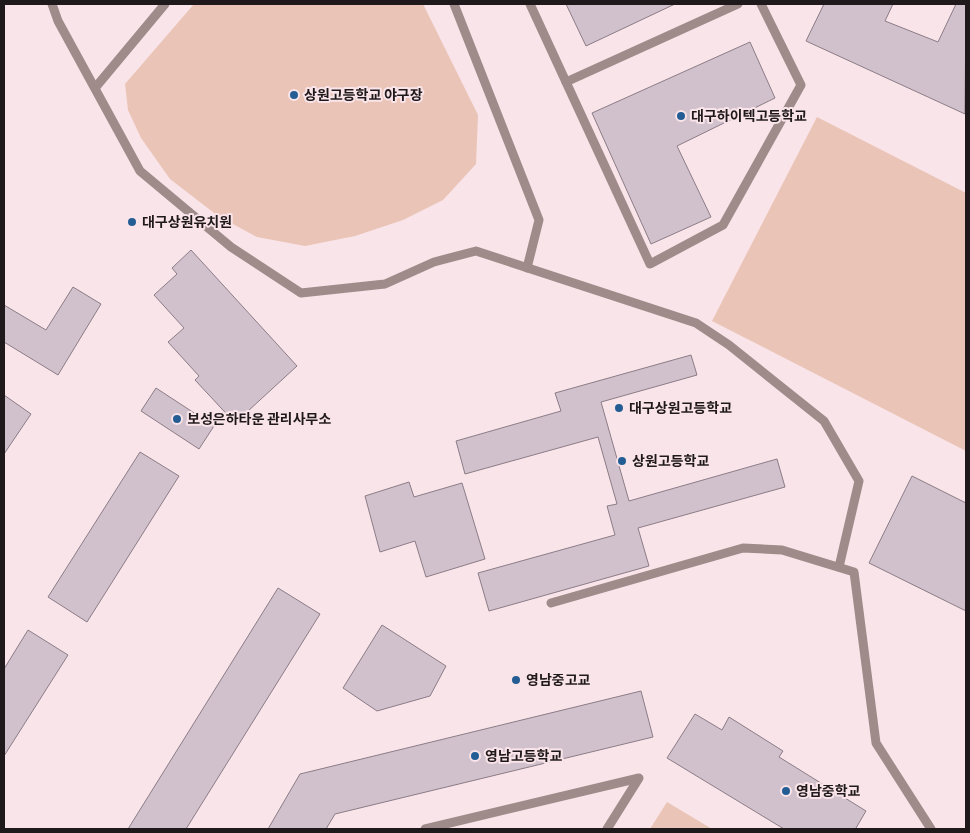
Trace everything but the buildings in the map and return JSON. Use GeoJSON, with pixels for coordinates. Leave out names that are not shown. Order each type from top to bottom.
{"type":"FeatureCollection","features":[{"type":"Feature","properties":{"kind":"lane"},"geometry":{"type":"LineString","coordinates":[[52,4],[58,22],[140,171],[231,247],[301,293],[385,284],[434,262],[476,251],[696,323],[729,345],[824,421],[859,481],[839,567]]}},
{"type":"Feature","properties":{"kind":"lane"},"geometry":{"type":"LineString","coordinates":[[95,88],[165,4]]}},
{"type":"Feature","properties":{"kind":"lane"},"geometry":{"type":"LineString","coordinates":[[454,4],[539,220],[527,268]]}},
{"type":"Feature","properties":{"kind":"lane"},"geometry":{"type":"LineString","coordinates":[[530,4],[650,264],[723,225],[801,85],[761,4]]}},
{"type":"Feature","properties":{"kind":"lane"},"geometry":{"type":"LineString","coordinates":[[566,82],[738,4]]}},
{"type":"Feature","properties":{"kind":"lane"},"geometry":{"type":"LineString","coordinates":[[551,603],[743,548],[782,550],[854,572],[876,743],[931,829]]}},
{"type":"Feature","properties":{"kind":"lane"},"geometry":{"type":"LineString","coordinates":[[425,829],[640,778],[607,829]]}},
{"type":"Feature","properties":{"kind":"shaded area"},"geometry":{"type":"Polygon","coordinates":[[[194,4],[423,4],[478,115],[476,164],[443,200],[403,220],[355,236],[305,246],[257,237],[218,216],[170,179],[141,138],[128,110],[125,84],[194,4]]]}},
{"type":"Feature","properties":{"kind":"shaded area"},"geometry":{"type":"Polygon","coordinates":[[[817,117],[966,193],[966,451],[712,321],[817,117]]]}},
{"type":"Feature","properties":{"kind":"shaded area"},"geometry":{"type":"Polygon","coordinates":[[[667,802],[712,829],[650,829],[667,802]]]}},
{"type":"Feature","properties":{"kind":"place","name":"상원고등학교 야구장"},"geometry":{"type":"Point","coordinates":[294,95]}},
{"type":"Feature","properties":{"kind":"place","name":"대구하이텍고등학교"},"geometry":{"type":"Point","coordinates":[681,116]}},
{"type":"Feature","properties":{"kind":"place","name":"대구상원유치원"},"geometry":{"type":"Point","coordinates":[132,222]}},
{"type":"Feature","properties":{"kind":"place","name":"대구상원고등학교"},"geometry":{"type":"Point","coordinates":[619,408]}},
{"type":"Feature","properties":{"kind":"place","name":"보성은하타운 관리사무소"},"geometry":{"type":"Point","coordinates":[177,419]}},
{"type":"Feature","properties":{"kind":"place","name":"상원고등학교"},"geometry":{"type":"Point","coordinates":[622,461]}},
{"type":"Feature","properties":{"kind":"place","name":"영남중고교"},"geometry":{"type":"Point","coordinates":[516,680]}},
{"type":"Feature","properties":{"kind":"place","name":"영남고등학교"},"geometry":{"type":"Point","coordinates":[475,756]}},
{"type":"Feature","properties":{"kind":"place","name":"영남중학교"},"geometry":{"type":"Point","coordinates":[786,791]}}]}
